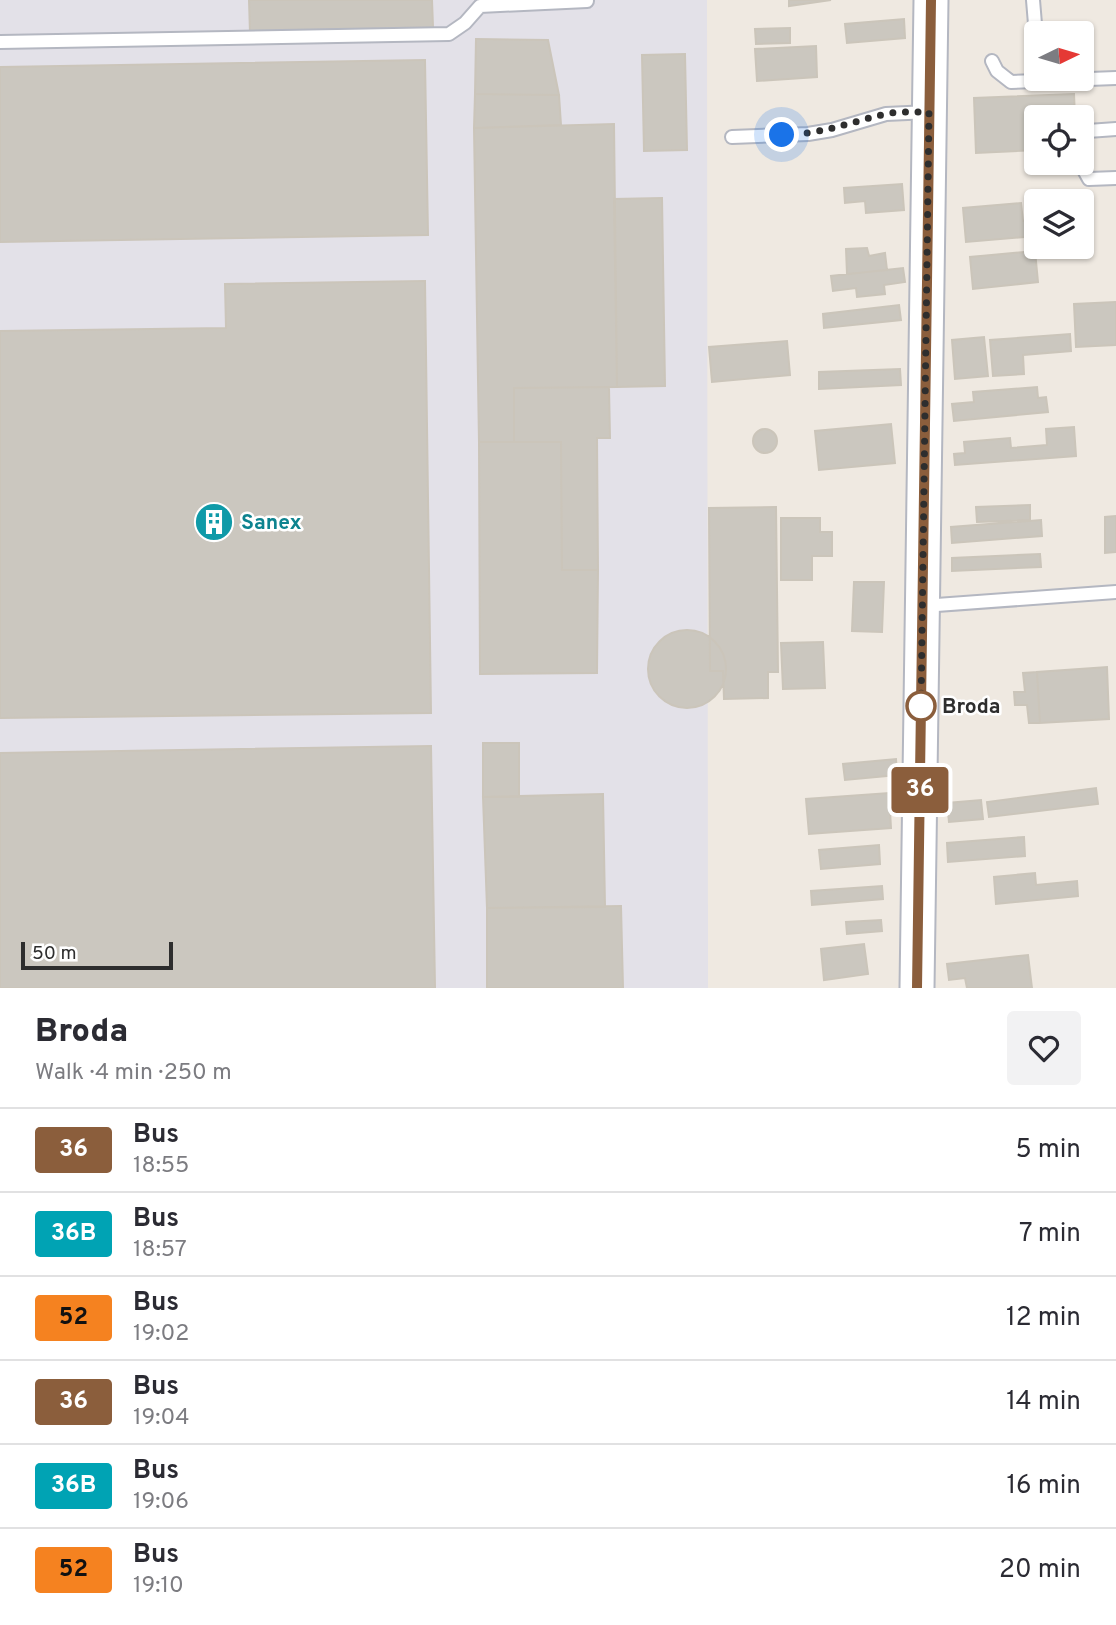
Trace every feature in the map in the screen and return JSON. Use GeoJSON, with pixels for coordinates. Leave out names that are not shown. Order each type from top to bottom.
{"type":"FeatureCollection","features":[{"type":"Feature","properties":{"kind":"main road"},"geometry":{"type":"LineString","coordinates":[[917,988],[930,0]]}},
{"type":"Feature","properties":{"kind":"lane"},"geometry":{"type":"LineString","coordinates":[[1033,0],[1035,21]]}},
{"type":"Feature","properties":{"kind":"lane"},"geometry":{"type":"LineString","coordinates":[[0,42],[449,34],[465,23],[480,6],[587,1]]}},
{"type":"Feature","properties":{"kind":"lane"},"geometry":{"type":"LineString","coordinates":[[992,61],[997,71],[1011,82],[1116,78]]}},
{"type":"Feature","properties":{"kind":"lane"},"geometry":{"type":"LineString","coordinates":[[732,137],[808,134],[886,114],[929,112]]}},
{"type":"Feature","properties":{"kind":"lane"},"geometry":{"type":"LineString","coordinates":[[1116,129],[1088,131],[1082,136],[1084,170],[1089,178],[1116,178]]}},
{"type":"Feature","properties":{"kind":"lane"},"geometry":{"type":"LineString","coordinates":[[922,606],[1116,592]]}},
{"type":"Feature","properties":{"kind":"shaded area"},"geometry":{"type":"Polygon","coordinates":[[[0,0],[707,0],[708,988],[0,988],[0,0]]]}},
{"type":"Feature","properties":{"kind":"building"},"geometry":{"type":"Polygon","coordinates":[[[249,0],[432,0],[433,27],[250,33],[249,0]]]}},
{"type":"Feature","properties":{"kind":"building"},"geometry":{"type":"Polygon","coordinates":[[[789,0],[831,0],[789,6],[789,0]]]}},
{"type":"Feature","properties":{"kind":"building"},"geometry":{"type":"Polygon","coordinates":[[[904,19],[905,38],[847,43],[845,24],[904,19]]]}},
{"type":"Feature","properties":{"kind":"building"},"geometry":{"type":"Polygon","coordinates":[[[790,28],[790,43],[756,44],[755,29],[790,28]]]}},
{"type":"Feature","properties":{"kind":"building"},"geometry":{"type":"Polygon","coordinates":[[[476,39],[548,40],[559,95],[475,94],[476,39]]]}},
{"type":"Feature","properties":{"kind":"building"},"geometry":{"type":"Polygon","coordinates":[[[816,46],[817,77],[757,81],[755,49],[816,46]]]}},
{"type":"Feature","properties":{"kind":"building"},"geometry":{"type":"Polygon","coordinates":[[[685,54],[687,150],[644,151],[642,55],[685,54]]]}},
{"type":"Feature","properties":{"kind":"building"},"geometry":{"type":"Polygon","coordinates":[[[425,60],[428,235],[0,242],[0,67],[425,60]]]}},
{"type":"Feature","properties":{"kind":"building"},"geometry":{"type":"Polygon","coordinates":[[[475,94],[559,95],[561,125],[474,128],[475,94]]]}},
{"type":"Feature","properties":{"kind":"building"},"geometry":{"type":"Polygon","coordinates":[[[1074,94],[1074,105],[1024,105],[1024,151],[976,153],[974,98],[1074,94]]]}},
{"type":"Feature","properties":{"kind":"building"},"geometry":{"type":"Polygon","coordinates":[[[614,124],[617,387],[514,388],[514,442],[479,442],[474,128],[614,124]]]}},
{"type":"Feature","properties":{"kind":"building"},"geometry":{"type":"Polygon","coordinates":[[[902,184],[904,210],[866,213],[865,201],[845,203],[844,188],[902,184]]]}},
{"type":"Feature","properties":{"kind":"building"},"geometry":{"type":"Polygon","coordinates":[[[662,198],[665,386],[617,387],[614,199],[662,198]]]}},
{"type":"Feature","properties":{"kind":"building"},"geometry":{"type":"Polygon","coordinates":[[[1021,203],[1024,237],[966,242],[963,208],[1021,203]]]}},
{"type":"Feature","properties":{"kind":"building"},"geometry":{"type":"Polygon","coordinates":[[[867,248],[869,256],[885,253],[887,270],[847,274],[846,249],[867,248]]]}},
{"type":"Feature","properties":{"kind":"building"},"geometry":{"type":"Polygon","coordinates":[[[1024,252],[1024,259],[1036,259],[1038,282],[973,289],[970,257],[1024,252]]]}},
{"type":"Feature","properties":{"kind":"building"},"geometry":{"type":"Polygon","coordinates":[[[903,268],[905,282],[884,285],[885,294],[857,297],[856,288],[833,291],[831,276],[903,268]]]}},
{"type":"Feature","properties":{"kind":"building","name":"Sanex"},"geometry":{"type":"Polygon","coordinates":[[[425,281],[431,713],[0,718],[0,331],[226,328],[225,284],[425,281]]]}},
{"type":"Feature","properties":{"kind":"building"},"geometry":{"type":"Polygon","coordinates":[[[1116,302],[1116,345],[1076,347],[1074,304],[1116,302]]]}},
{"type":"Feature","properties":{"kind":"building"},"geometry":{"type":"Polygon","coordinates":[[[899,305],[901,320],[824,328],[823,314],[899,305]]]}},
{"type":"Feature","properties":{"kind":"building"},"geometry":{"type":"Polygon","coordinates":[[[1070,334],[1071,351],[1023,355],[1024,374],[993,376],[990,340],[1070,334]]]}},
{"type":"Feature","properties":{"kind":"building"},"geometry":{"type":"Polygon","coordinates":[[[984,337],[988,376],[955,379],[952,340],[984,337]]]}},
{"type":"Feature","properties":{"kind":"building"},"geometry":{"type":"Polygon","coordinates":[[[787,341],[790,375],[712,382],[709,347],[787,341]]]}},
{"type":"Feature","properties":{"kind":"building"},"geometry":{"type":"Polygon","coordinates":[[[900,369],[901,385],[819,389],[819,372],[900,369]]]}},
{"type":"Feature","properties":{"kind":"building"},"geometry":{"type":"Polygon","coordinates":[[[609,387],[610,438],[597,438],[598,570],[562,570],[561,442],[514,442],[514,388],[609,387]]]}},
{"type":"Feature","properties":{"kind":"building"},"geometry":{"type":"Polygon","coordinates":[[[1037,387],[1038,398],[1046,397],[1048,412],[954,421],[952,404],[974,402],[973,392],[1037,387]]]}},
{"type":"Feature","properties":{"kind":"building"},"geometry":{"type":"Polygon","coordinates":[[[891,424],[895,463],[819,470],[815,431],[891,424]]]}},
{"type":"Feature","properties":{"kind":"building"},"geometry":{"type":"Polygon","coordinates":[[[1074,427],[1076,456],[955,465],[954,454],[965,453],[964,442],[1010,438],[1011,448],[1047,445],[1046,429],[1074,427]]]}},
{"type":"Feature","properties":{"kind":"building"},"geometry":{"type":"Polygon","coordinates":[[[765,429],[774,432],[777,441],[774,450],[765,453],[756,450],[753,441],[756,432],[765,429]]]}},
{"type":"Feature","properties":{"kind":"building"},"geometry":{"type":"Polygon","coordinates":[[[479,442],[561,442],[562,570],[598,570],[597,673],[480,674],[479,442]]]}},
{"type":"Feature","properties":{"kind":"building"},"geometry":{"type":"Polygon","coordinates":[[[1030,505],[1030,520],[977,522],[976,507],[1030,505]]]}},
{"type":"Feature","properties":{"kind":"building"},"geometry":{"type":"Polygon","coordinates":[[[776,507],[778,672],[768,672],[768,698],[724,699],[723,671],[710,671],[709,508],[776,507]]]}},
{"type":"Feature","properties":{"kind":"building"},"geometry":{"type":"Polygon","coordinates":[[[1116,516],[1116,552],[1105,553],[1105,517],[1116,516]]]}},
{"type":"Feature","properties":{"kind":"building"},"geometry":{"type":"Polygon","coordinates":[[[781,518],[820,518],[820,532],[832,532],[832,556],[812,556],[812,580],[781,580],[781,518]]]}},
{"type":"Feature","properties":{"kind":"building"},"geometry":{"type":"Polygon","coordinates":[[[1041,520],[1042,536],[952,543],[951,527],[1041,520]]]}},
{"type":"Feature","properties":{"kind":"building"},"geometry":{"type":"Polygon","coordinates":[[[1040,554],[1041,567],[952,571],[952,558],[1040,554]]]}},
{"type":"Feature","properties":{"kind":"building"},"geometry":{"type":"Polygon","coordinates":[[[854,582],[884,582],[882,632],[852,631],[854,582]]]}},
{"type":"Feature","properties":{"kind":"building"},"geometry":{"type":"Polygon","coordinates":[[[687,630],[702,633],[715,641],[723,654],[726,669],[723,684],[715,697],[702,705],[687,708],[672,705],[659,697],[651,684],[648,669],[651,654],[659,641],[672,633],[687,630]]]}},
{"type":"Feature","properties":{"kind":"building"},"geometry":{"type":"Polygon","coordinates":[[[823,642],[825,688],[783,689],[781,643],[823,642]]]}},
{"type":"Feature","properties":{"kind":"building"},"geometry":{"type":"Polygon","coordinates":[[[1107,667],[1109,719],[1040,723],[1037,672],[1107,667]]]}},
{"type":"Feature","properties":{"kind":"building"},"geometry":{"type":"Polygon","coordinates":[[[1037,672],[1040,723],[1029,723],[1027,705],[1015,705],[1014,692],[1025,692],[1023,673],[1037,672]]]}},
{"type":"Feature","properties":{"kind":"building"},"geometry":{"type":"Polygon","coordinates":[[[483,743],[519,743],[519,797],[483,797],[483,743]]]}},
{"type":"Feature","properties":{"kind":"building"},"geometry":{"type":"Polygon","coordinates":[[[431,746],[435,988],[0,988],[0,753],[431,746]]]}},
{"type":"Feature","properties":{"kind":"building"},"geometry":{"type":"Polygon","coordinates":[[[896,759],[897,775],[845,780],[843,764],[896,759]]]}},
{"type":"Feature","properties":{"kind":"building"},"geometry":{"type":"Polygon","coordinates":[[[1096,788],[1098,804],[989,817],[987,802],[1096,788]]]}},
{"type":"Feature","properties":{"kind":"building"},"geometry":{"type":"Polygon","coordinates":[[[889,793],[891,828],[809,834],[806,799],[889,793]]]}},
{"type":"Feature","properties":{"kind":"building"},"geometry":{"type":"Polygon","coordinates":[[[603,794],[605,907],[487,908],[483,797],[603,794]]]}},
{"type":"Feature","properties":{"kind":"building"},"geometry":{"type":"Polygon","coordinates":[[[981,800],[983,819],[949,822],[947,803],[981,800]]]}},
{"type":"Feature","properties":{"kind":"building"},"geometry":{"type":"Polygon","coordinates":[[[1024,837],[1025,856],[948,862],[947,843],[1024,837]]]}},
{"type":"Feature","properties":{"kind":"building"},"geometry":{"type":"Polygon","coordinates":[[[879,845],[880,864],[821,869],[819,850],[879,845]]]}},
{"type":"Feature","properties":{"kind":"building"},"geometry":{"type":"Polygon","coordinates":[[[1035,873],[1036,885],[1077,881],[1078,896],[996,904],[994,877],[1035,873]]]}},
{"type":"Feature","properties":{"kind":"building"},"geometry":{"type":"Polygon","coordinates":[[[882,886],[883,899],[812,905],[811,891],[882,886]]]}},
{"type":"Feature","properties":{"kind":"building"},"geometry":{"type":"Polygon","coordinates":[[[621,906],[623,988],[487,988],[487,908],[621,906]]]}},
{"type":"Feature","properties":{"kind":"building"},"geometry":{"type":"Polygon","coordinates":[[[881,920],[882,931],[847,934],[846,922],[881,920]]]}},
{"type":"Feature","properties":{"kind":"building"},"geometry":{"type":"Polygon","coordinates":[[[864,944],[868,974],[824,980],[821,949],[864,944]]]}},
{"type":"Feature","properties":{"kind":"building"},"geometry":{"type":"Polygon","coordinates":[[[1028,955],[1032,988],[967,988],[965,978],[949,980],[947,964],[1028,955]]]}},
{"type":"Feature","properties":{"kind":"bus line","name":"36"},"geometry":{"type":"LineString","coordinates":[[917,988],[931,0]]}},
{"type":"Feature","properties":{"kind":"place","name":"Sanex"},"geometry":{"type":"Point","coordinates":[214,522]}},
{"type":"Feature","properties":{"kind":"place","name":"Broda"},"geometry":{"type":"Point","coordinates":[921,706]}},
{"type":"Feature","properties":{"kind":"route"},"geometry":{"type":"LineString","coordinates":[[782,135],[832,130],[886,114],[929,112],[921,709],[921,706]]}}]}
